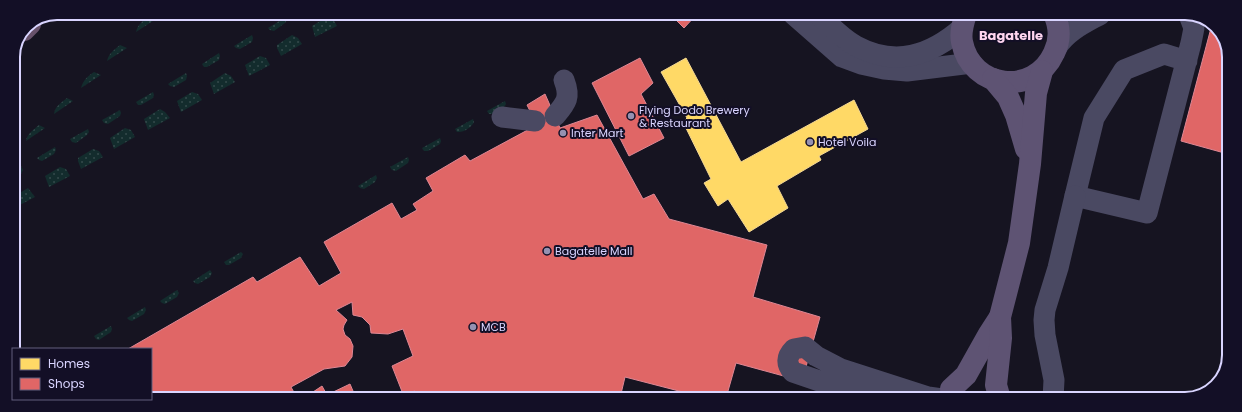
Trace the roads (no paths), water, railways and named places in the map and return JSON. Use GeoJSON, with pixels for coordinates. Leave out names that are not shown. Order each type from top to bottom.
{"type":"FeatureCollection","features":[{"type":"Feature","properties":{"kind":"main road"},"geometry":{"type":"LineString","coordinates":[[964,21],[962,41],[965,53],[972,63],[981,73],[993,79],[1005,82],[1018,82],[1030,78],[1042,70],[1051,60],[1057,47],[1059,33],[1057,20]]}},
{"type":"Feature","properties":{"kind":"main road"},"geometry":{"type":"LineString","coordinates":[[998,392],[996,385],[1001,338],[1000,317],[1019,243],[1030,164],[1036,93],[1042,70]]}},
{"type":"Feature","properties":{"kind":"main road"},"geometry":{"type":"LineString","coordinates":[[993,79],[1008,97],[1016,115],[1030,164]]}},
{"type":"Feature","properties":{"kind":"main road"},"geometry":{"type":"LineString","coordinates":[[949,392],[966,375],[1000,317]]}},
{"type":"Feature","properties":{"kind":"main road"},"geometry":{"type":"LineString","coordinates":[[951,392],[962,385],[974,384],[986,387],[992,392]]}},
{"type":"Feature","properties":{"kind":"street"},"geometry":{"type":"LineString","coordinates":[[800,20],[842,57],[861,64],[884,69],[907,71],[972,63]]}},
{"type":"Feature","properties":{"kind":"street"},"geometry":{"type":"LineString","coordinates":[[824,20],[854,45],[871,53],[908,57],[926,51],[950,38],[964,21]]}},
{"type":"Feature","properties":{"kind":"street"},"geometry":{"type":"LineString","coordinates":[[1057,47],[1061,40],[1091,20]]}},
{"type":"Feature","properties":{"kind":"street"},"geometry":{"type":"LineString","coordinates":[[1075,196],[1148,213],[1187,61],[1194,28],[1191,20]]}},
{"type":"Feature","properties":{"kind":"street"},"geometry":{"type":"LineString","coordinates":[[1053,392],[1054,380],[1045,335],[1044,315],[1058,268],[1094,118],[1124,70],[1164,54],[1187,61]]}},
{"type":"Feature","properties":{"kind":"street"},"geometry":{"type":"LineString","coordinates":[[502,117],[545,119],[566,103],[568,89],[564,80]]}},
{"type":"Feature","properties":{"kind":"street"},"geometry":{"type":"LineString","coordinates":[[852,392],[793,372],[787,361],[790,354],[794,349],[805,347],[816,356],[841,369],[912,392]]}},
{"type":"Feature","properties":{"kind":"place","name":"Flying Dodo Brewery & Restaurant"},"geometry":{"type":"Point","coordinates":[631,116]}},
{"type":"Feature","properties":{"kind":"place","name":"Inter Mart"},"geometry":{"type":"Point","coordinates":[563,133]}},
{"type":"Feature","properties":{"kind":"place","name":"Hotel Voila"},"geometry":{"type":"Point","coordinates":[810,142]}},
{"type":"Feature","properties":{"kind":"place","name":"Bagatelle Mall"},"geometry":{"type":"Point","coordinates":[547,251]}},
{"type":"Feature","properties":{"kind":"place","name":"MCB"},"geometry":{"type":"Point","coordinates":[473,327]}},
{"type":"Feature","properties":{"kind":"district","name":"Bagatelle"},"geometry":{"type":"Point","coordinates":[1011,35]}}]}
